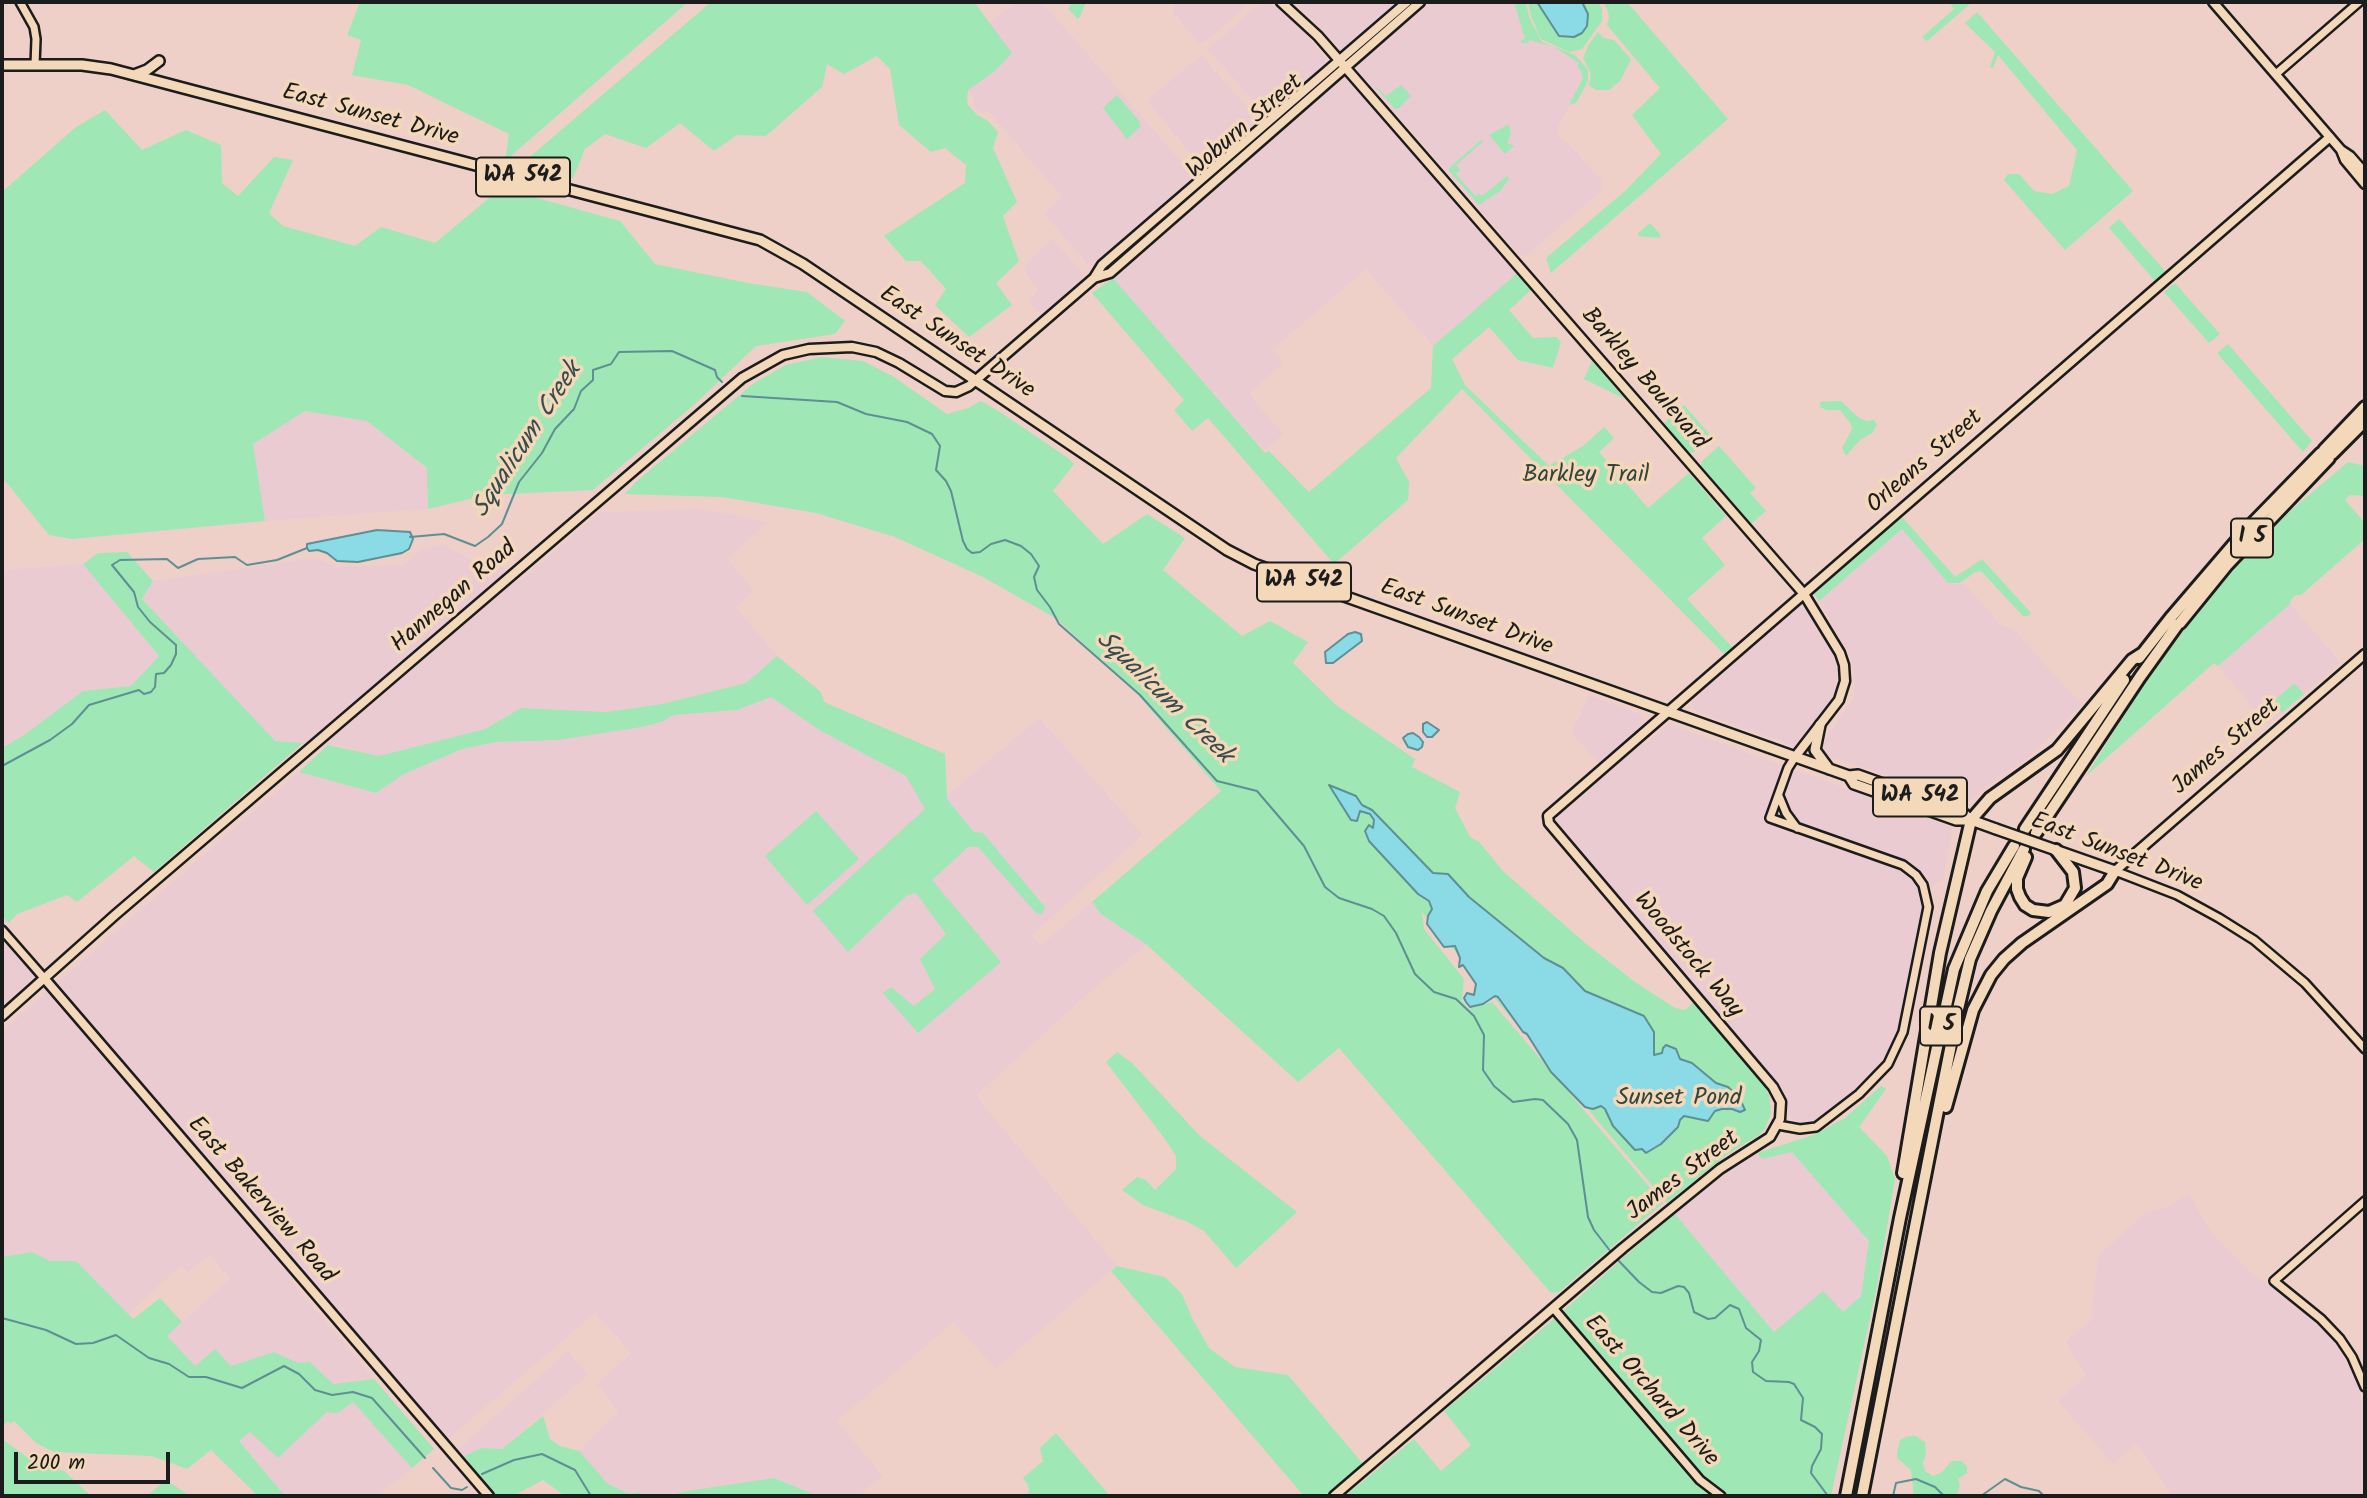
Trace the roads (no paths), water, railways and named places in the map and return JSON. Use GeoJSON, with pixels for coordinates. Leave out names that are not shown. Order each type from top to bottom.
{"type":"FeatureCollection","features":[{"type":"Feature","properties":{"kind":"highway","name":"I 5"},"geometry":{"type":"LineString","coordinates":[[2326,454],[2365,407]]}},
{"type":"Feature","properties":{"kind":"highway","name":"I 5"},"geometry":{"type":"LineString","coordinates":[[2176,620],[2143,653],[2031,831],[2132,688],[2176,620],[2245,531],[2365,421]]}},
{"type":"Feature","properties":{"kind":"highway"},"geometry":{"type":"LineString","coordinates":[[1900,1218],[1899,1200],[1940,953],[1971,820],[1990,798],[2057,750],[2132,660],[2143,653]]}},
{"type":"Feature","properties":{"kind":"highway","name":"I 5"},"geometry":{"type":"LineString","coordinates":[[1847,1496],[1900,1218],[1954,970],[1987,891],[2022,849]]}},
{"type":"Feature","properties":{"kind":"highway","name":"I 5"},"geometry":{"type":"LineString","coordinates":[[1862,1496],[1970,960],[2022,849]]}},
{"type":"Feature","properties":{"kind":"highway"},"geometry":{"type":"LineString","coordinates":[[2022,849],[2017,889],[2025,905],[2040,912],[2049,912],[2065,905],[2115,871]]}},
{"type":"Feature","properties":{"kind":"highway"},"geometry":{"type":"LineString","coordinates":[[2055,850],[2070,866],[2075,877],[2074,892],[2065,905]]}},
{"type":"Feature","properties":{"kind":"highway"},"geometry":{"type":"LineString","coordinates":[[1934,1135],[1941,1125],[1973,1010],[1991,975],[2022,943],[2107,884],[2115,871]]}},
{"type":"Feature","properties":{"kind":"main road","name":"Barkley Boulevard"},"geometry":{"type":"LineString","coordinates":[[1281,2],[1307,24],[1343,63],[1804,594],[1840,653],[1845,674],[1841,696],[1795,757]]}},
{"type":"Feature","properties":{"kind":"main road","name":"Woburn Street"},"geometry":{"type":"LineString","coordinates":[[1343,63],[1407,2]]}},
{"type":"Feature","properties":{"kind":"main road","name":"Woburn Street"},"geometry":{"type":"LineString","coordinates":[[976,380],[1094,278],[1102,265],[1420,2]]}},
{"type":"Feature","properties":{"kind":"main road"},"geometry":{"type":"LineString","coordinates":[[2213,2],[2330,137],[2365,173]]}},
{"type":"Feature","properties":{"kind":"main road"},"geometry":{"type":"LineString","coordinates":[[134,75],[159,61],[159,73],[163,82]]}},
{"type":"Feature","properties":{"kind":"main road","name":"East Sunset Drive"},"geometry":{"type":"LineString","coordinates":[[2,65],[82,65],[134,75],[760,240],[803,264],[1227,550],[1254,564],[1831,770],[1849,776],[1857,775],[1962,812],[1971,820],[2115,871]]}},
{"type":"Feature","properties":{"kind":"main road","name":"Orleans Street"},"geometry":{"type":"LineString","coordinates":[[1548,819],[1549,815],[2330,137]]}},
{"type":"Feature","properties":{"kind":"main road"},"geometry":{"type":"LineString","coordinates":[[2342,150],[2345,160],[2365,184]]}},
{"type":"Feature","properties":{"kind":"main road","name":"Hannegan Road"},"geometry":{"type":"LineString","coordinates":[[2,1016],[520,567],[752,371],[783,355],[831,346],[876,352],[945,391],[956,391],[976,380]]}},
{"type":"Feature","properties":{"kind":"main road","name":"James Street"},"geometry":{"type":"LineString","coordinates":[[2115,871],[2365,654]]}},
{"type":"Feature","properties":{"kind":"main road"},"geometry":{"type":"LineString","coordinates":[[1820,725],[1815,750],[1831,770]]}},
{"type":"Feature","properties":{"kind":"main road","name":"Woodstock Way"},"geometry":{"type":"LineString","coordinates":[[1548,819],[1549,824],[1773,1087],[1781,1102],[1778,1125]]}},
{"type":"Feature","properties":{"kind":"main road","name":"East Bakerview Road"},"geometry":{"type":"LineString","coordinates":[[44,978],[489,1496]]}},
{"type":"Feature","properties":{"kind":"main road","name":"James Street"},"geometry":{"type":"LineString","coordinates":[[1334,1496],[1623,1248],[1720,1169],[1770,1137],[1778,1125]]}},
{"type":"Feature","properties":{"kind":"street"},"geometry":{"type":"LineString","coordinates":[[2276,74],[2359,2]]}},
{"type":"Feature","properties":{"kind":"street"},"geometry":{"type":"LineString","coordinates":[[18,3],[34,27],[35,65]]}},
{"type":"Feature","properties":{"kind":"street","name":"Barkley Boulevard"},"geometry":{"type":"LineString","coordinates":[[1795,757],[1788,768],[1770,818],[1798,828]]}},
{"type":"Feature","properties":{"kind":"street"},"geometry":{"type":"LineString","coordinates":[[1778,1125],[1800,1129],[1816,1127],[1860,1094],[1888,1064],[1903,1032],[1928,913],[1923,885],[1916,875],[1903,865],[1798,828],[1786,813],[1779,794]]}},
{"type":"Feature","properties":{"kind":"street","name":"East Sunset Drive"},"geometry":{"type":"LineString","coordinates":[[2115,871],[2177,895],[2254,940],[2305,983],[2365,1049]]}},
{"type":"Feature","properties":{"kind":"street","name":"East Bakerview Road"},"geometry":{"type":"LineString","coordinates":[[2,930],[44,978]]}},
{"type":"Feature","properties":{"kind":"street"},"geometry":{"type":"LineString","coordinates":[[2365,1201],[2274,1281],[2327,1324],[2346,1348],[2365,1387]]}},
{"type":"Feature","properties":{"kind":"street","name":"East Orchard Drive"},"geometry":{"type":"LineString","coordinates":[[1554,1309],[1700,1480],[1721,1496]]}},
{"type":"Feature","properties":{"kind":"water"},"geometry":{"type":"Polygon","coordinates":[[[1537,2],[1582,2],[1588,14],[1587,26],[1582,33],[1574,37],[1559,36],[1537,2]]]}},
{"type":"Feature","properties":{"kind":"water"},"geometry":{"type":"Polygon","coordinates":[[[377,530],[410,532],[413,539],[409,549],[402,553],[358,562],[337,561],[327,553],[309,551],[307,548],[307,544],[377,530]]]}},
{"type":"Feature","properties":{"kind":"water"},"geometry":{"type":"Polygon","coordinates":[[[1348,634],[1361,634],[1362,641],[1333,663],[1326,663],[1325,652],[1348,634]]]}},
{"type":"Feature","properties":{"kind":"water"},"geometry":{"type":"Polygon","coordinates":[[[1427,722],[1439,730],[1432,737],[1427,737],[1423,732],[1423,724],[1427,722]]]}},
{"type":"Feature","properties":{"kind":"water"},"geometry":{"type":"Polygon","coordinates":[[[1413,733],[1419,737],[1423,742],[1422,747],[1418,750],[1408,747],[1403,738],[1413,733]]]}},
{"type":"Feature","properties":{"kind":"water","name":"Sunset Pond"},"geometry":{"type":"Polygon","coordinates":[[[1329,785],[1356,796],[1362,805],[1372,810],[1433,873],[1448,874],[1469,897],[1544,958],[1563,968],[1585,991],[1644,1016],[1654,1032],[1654,1055],[1662,1053],[1666,1045],[1676,1049],[1680,1059],[1692,1063],[1716,1083],[1728,1087],[1739,1097],[1745,1110],[1715,1111],[1708,1121],[1684,1116],[1678,1127],[1661,1144],[1646,1153],[1642,1149],[1635,1150],[1613,1126],[1605,1109],[1601,1106],[1593,1109],[1585,1107],[1551,1072],[1527,1034],[1498,997],[1470,1007],[1464,998],[1467,993],[1474,995],[1476,984],[1463,965],[1459,967],[1460,958],[1455,946],[1444,947],[1427,924],[1432,909],[1429,901],[1418,894],[1369,841],[1365,831],[1369,825],[1373,828],[1374,820],[1370,814],[1360,811],[1357,821],[1351,820],[1329,785]]]}},
{"type":"Feature","properties":{"kind":"waterway","name":"Squalicum Creek"},"geometry":{"type":"LineString","coordinates":[[410,537],[444,534],[475,546],[488,537],[502,524],[519,482],[542,453],[555,429],[574,409],[581,391],[593,380],[593,370],[611,364],[619,352],[672,351],[715,370],[722,382]]}},
{"type":"Feature","properties":{"kind":"waterway","name":"Squalicum Creek"},"geometry":{"type":"LineString","coordinates":[[742,396],[837,402],[866,414],[907,422],[932,434],[940,446],[936,470],[951,491],[967,549],[972,553],[980,552],[991,544],[1005,540],[1021,546],[1031,554],[1039,566],[1034,577],[1037,590],[1059,624],[1140,695],[1217,781],[1257,791],[1304,846],[1325,887],[1339,898],[1384,916],[1396,933],[1415,974],[1434,992],[1456,999],[1474,1016],[1484,1035],[1483,1070],[1494,1086],[1513,1102],[1543,1100],[1568,1124],[1577,1140],[1588,1217],[1594,1230],[1611,1252]]}},
{"type":"Feature","properties":{"kind":"waterway","name":"Squalicum Creek"},"geometry":{"type":"LineString","coordinates":[[2,766],[50,740],[72,724],[89,705],[139,690],[144,694],[151,692],[155,687],[156,674],[164,673],[171,665],[176,654],[176,645],[150,622],[138,607],[134,592],[112,565],[120,560],[167,559],[178,568],[198,559],[235,557],[247,565],[277,560],[307,548]]}},
{"type":"Feature","properties":{"kind":"waterway","name":"Squalicum Creek"},"geometry":{"type":"LineString","coordinates":[[1617,1259],[1652,1292],[1661,1293],[1678,1286],[1684,1287],[1689,1293],[1694,1312],[1708,1319],[1715,1318],[1730,1305],[1739,1309],[1746,1328],[1761,1340],[1759,1351],[1752,1362],[1753,1372],[1766,1381],[1794,1384],[1803,1398],[1801,1420],[1822,1434],[1821,1449],[1811,1473],[1828,1496]]}},
{"type":"Feature","properties":{"kind":"waterway"},"geometry":{"type":"LineString","coordinates":[[2,1318],[46,1330],[76,1344],[93,1343],[116,1335],[149,1358],[169,1364],[189,1377],[206,1377],[242,1388],[284,1366],[299,1374],[315,1390],[332,1395],[353,1392],[372,1398],[425,1458]]}},
{"type":"Feature","properties":{"kind":"waterway"},"geometry":{"type":"LineString","coordinates":[[482,1474],[514,1460],[542,1454],[575,1470],[591,1496]]}},
{"type":"Feature","properties":{"kind":"waterway"},"geometry":{"type":"LineString","coordinates":[[433,1468],[451,1488],[462,1490],[467,1487]]}},
{"type":"Feature","properties":{"kind":"waterway","name":"Squalicum Creek"},"geometry":{"type":"LineString","coordinates":[[1893,1496],[1896,1483],[1916,1479],[1935,1487],[1944,1496]]}},
{"type":"Feature","properties":{"kind":"waterway","name":"Squalicum Creek"},"geometry":{"type":"LineString","coordinates":[[1981,1496],[2005,1479],[2021,1487],[2039,1491],[2044,1496]]}},
{"type":"Feature","properties":{"kind":"park label","name":"Barkley Trail"},"geometry":{"type":"Point","coordinates":[1586,477]}}]}
